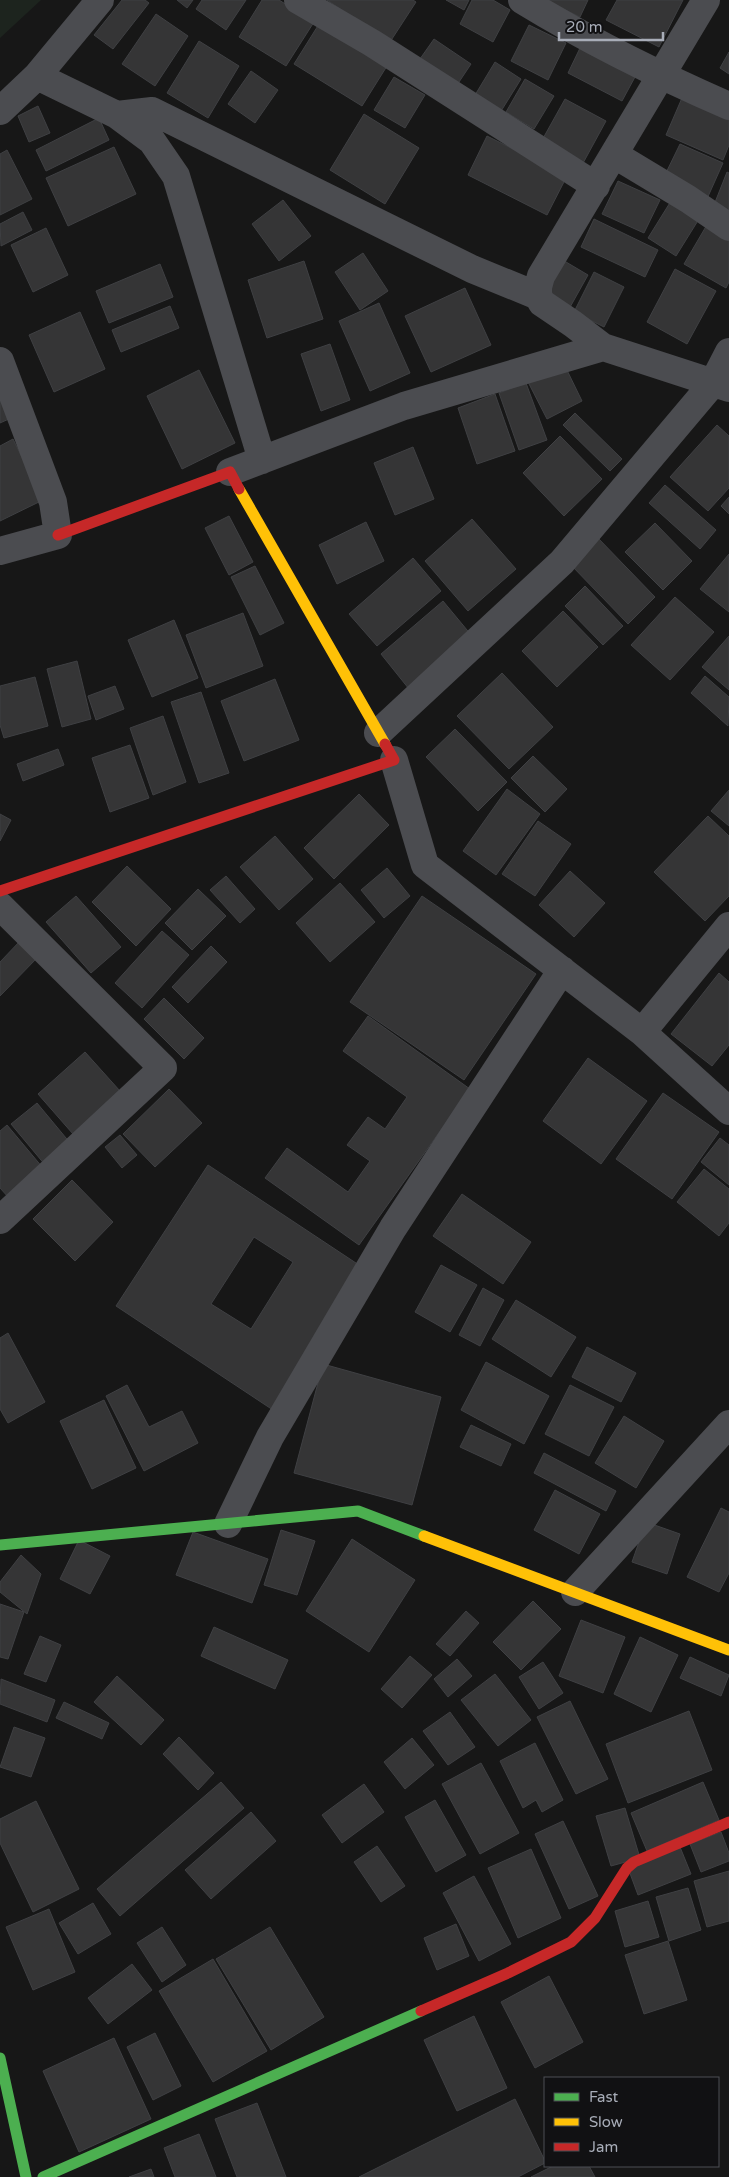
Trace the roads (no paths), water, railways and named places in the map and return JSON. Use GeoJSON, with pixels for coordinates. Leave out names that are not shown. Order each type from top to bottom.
{"type":"FeatureCollection","features":[{"type":"Feature","properties":{"kind":"main road"},"geometry":{"type":"LineString","coordinates":[[0,891],[394,760],[230,472],[58,535]]}},
{"type":"Feature","properties":{"kind":"main road"},"geometry":{"type":"LineString","coordinates":[[0,1545],[358,1511],[729,1650]]}},
{"type":"Feature","properties":{"kind":"main road"},"geometry":{"type":"LineString","coordinates":[[43,2177],[508,1972],[571,1942],[595,1918],[627,1868],[634,1862],[729,1822]]}},
{"type":"Feature","properties":{"kind":"main road"},"geometry":{"type":"LineString","coordinates":[[0,2058],[26,2177]]}},
{"type":"Feature","properties":{"kind":"street"},"geometry":{"type":"LineString","coordinates":[[0,110],[37,76],[100,0]]}},
{"type":"Feature","properties":{"kind":"street"},"geometry":{"type":"LineString","coordinates":[[298,0],[372,44],[596,186]]}},
{"type":"Feature","properties":{"kind":"street"},"geometry":{"type":"LineString","coordinates":[[522,0],[560,23],[660,76],[729,106]]}},
{"type":"Feature","properties":{"kind":"street"},"geometry":{"type":"LineString","coordinates":[[538,296],[541,276],[706,0]]}},
{"type":"Feature","properties":{"kind":"street"},"geometry":{"type":"LineString","coordinates":[[37,76],[117,115],[152,141],[176,176],[262,460]]}},
{"type":"Feature","properties":{"kind":"street"},"geometry":{"type":"LineString","coordinates":[[117,115],[152,111],[472,269],[538,296],[542,303],[573,324],[603,348],[721,385]]}},
{"type":"Feature","properties":{"kind":"street"},"geometry":{"type":"LineString","coordinates":[[615,154],[729,227]]}},
{"type":"Feature","properties":{"kind":"street"},"geometry":{"type":"LineString","coordinates":[[230,472],[404,406],[603,348]]}},
{"type":"Feature","properties":{"kind":"street"},"geometry":{"type":"LineString","coordinates":[[378,733],[562,562],[721,385],[729,352]]}},
{"type":"Feature","properties":{"kind":"street"},"geometry":{"type":"LineString","coordinates":[[0,361],[53,502],[58,535],[0,551]]}},
{"type":"Feature","properties":{"kind":"street"},"geometry":{"type":"LineString","coordinates":[[394,760],[425,865],[642,1032],[729,1110]]}},
{"type":"Feature","properties":{"kind":"street"},"geometry":{"type":"LineString","coordinates":[[0,906],[163,1068],[0,1220]]}},
{"type":"Feature","properties":{"kind":"street"},"geometry":{"type":"LineString","coordinates":[[642,1032],[729,926]]}},
{"type":"Feature","properties":{"kind":"street"},"geometry":{"type":"LineString","coordinates":[[228,1524],[270,1437],[393,1228],[562,970]]}},
{"type":"Feature","properties":{"kind":"street"},"geometry":{"type":"LineString","coordinates":[[575,1592],[729,1424]]}}]}
